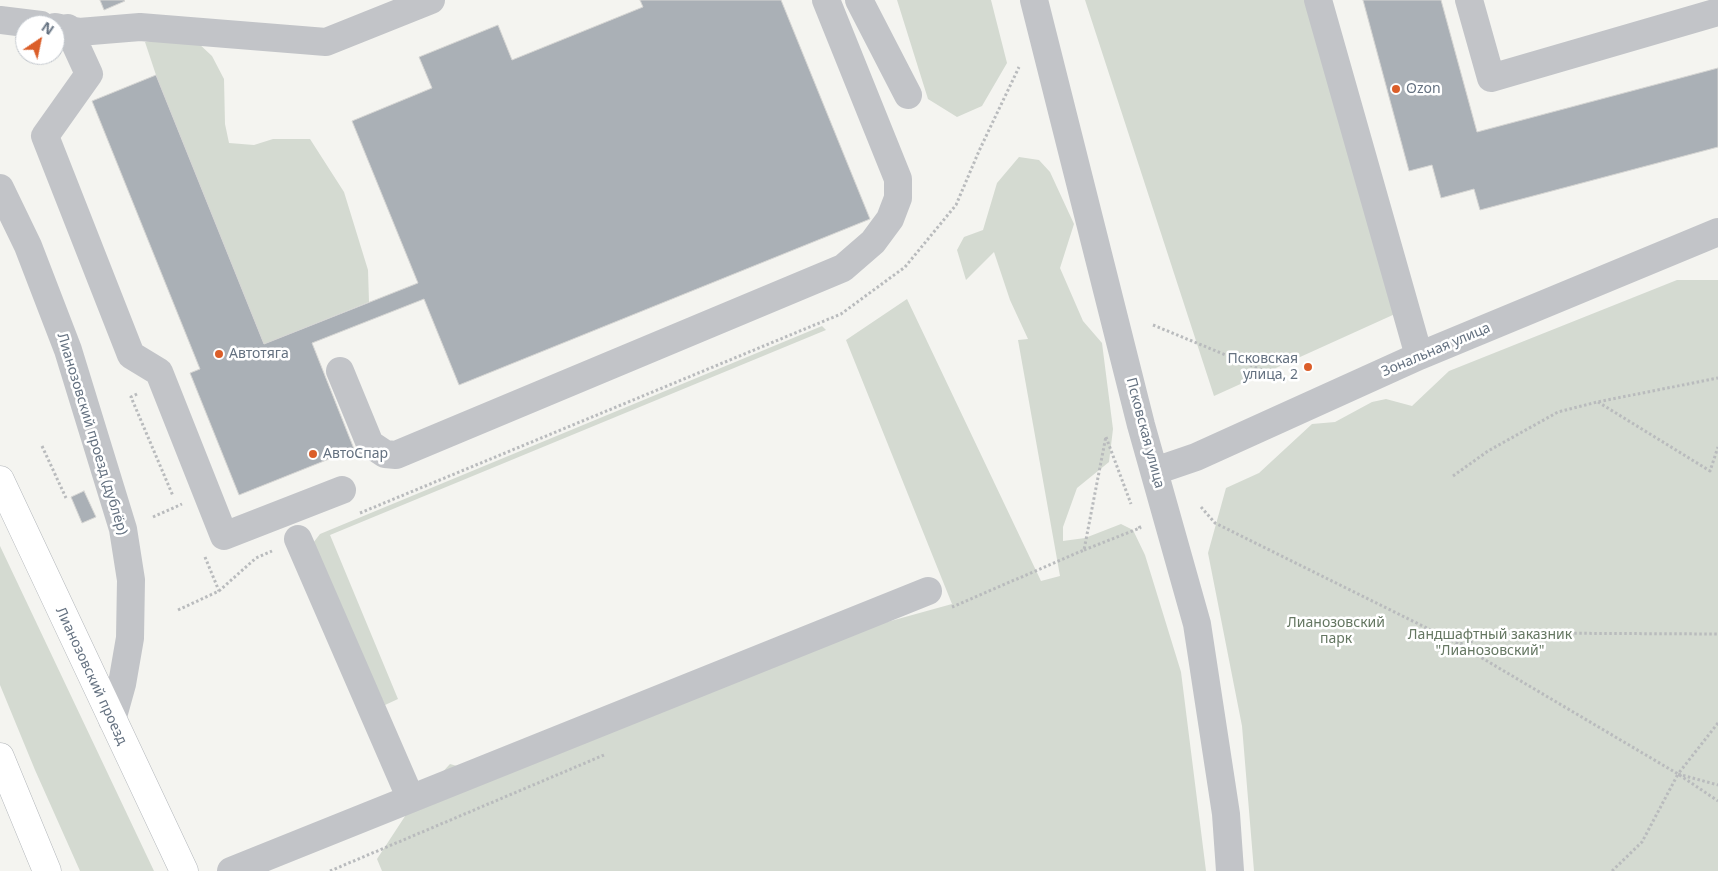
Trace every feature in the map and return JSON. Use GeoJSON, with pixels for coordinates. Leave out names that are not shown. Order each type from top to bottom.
{"type":"FeatureCollection","features":[{"type":"Feature","properties":{"kind":"main road","name":"Лианозовский проезд"},"geometry":{"type":"LineString","coordinates":[[0,480],[184,871]]}},
{"type":"Feature","properties":{"kind":"main road"},"geometry":{"type":"LineString","coordinates":[[0,757],[47,871]]}},
{"type":"Feature","properties":{"kind":"street"},"geometry":{"type":"LineString","coordinates":[[65,28],[79,32],[140,27],[326,42],[431,0]]}},
{"type":"Feature","properties":{"kind":"street"},"geometry":{"type":"LineString","coordinates":[[340,372],[370,444],[385,454],[396,455],[843,268],[873,242],[890,219],[898,198],[898,179],[826,0]]}},
{"type":"Feature","properties":{"kind":"street"},"geometry":{"type":"LineString","coordinates":[[859,0],[908,95]]}},
{"type":"Feature","properties":{"kind":"street","name":"Псковская улица"},"geometry":{"type":"LineString","coordinates":[[1034,0],[1139,416],[1197,624],[1226,814],[1230,871]]}},
{"type":"Feature","properties":{"kind":"street"},"geometry":{"type":"LineString","coordinates":[[1318,0],[1419,356]]}},
{"type":"Feature","properties":{"kind":"street"},"geometry":{"type":"LineString","coordinates":[[1469,0],[1491,78],[1718,12]]}},
{"type":"Feature","properties":{"kind":"street"},"geometry":{"type":"LineString","coordinates":[[0,20],[15,22]]}},
{"type":"Feature","properties":{"kind":"street"},"geometry":{"type":"LineString","coordinates":[[65,34],[88,74],[45,136],[131,355],[159,372],[224,536],[342,490]]}},
{"type":"Feature","properties":{"kind":"street","name":"Лианозовский проезд (дублёр)"},"geometry":{"type":"LineString","coordinates":[[0,188],[28,246],[68,350],[124,529],[131,580],[130,638],[122,684],[112,720]]}},
{"type":"Feature","properties":{"kind":"street","name":"Зональная улица"},"geometry":{"type":"LineString","coordinates":[[1155,471],[1196,457],[1419,356],[1718,232]]}},
{"type":"Feature","properties":{"kind":"street"},"geometry":{"type":"LineString","coordinates":[[298,539],[410,797]]}},
{"type":"Feature","properties":{"kind":"street"},"geometry":{"type":"LineString","coordinates":[[231,871],[410,797],[928,591]]}},
{"type":"Feature","properties":{"kind":"path"},"geometry":{"type":"LineString","coordinates":[[1153,325],[1267,372]]}},
{"type":"Feature","properties":{"kind":"path"},"geometry":{"type":"LineString","coordinates":[[1453,476],[1488,451],[1558,412],[1597,402],[1718,378]]}},
{"type":"Feature","properties":{"kind":"path"},"geometry":{"type":"LineString","coordinates":[[1597,402],[1710,471],[1718,447]]}},
{"type":"Feature","properties":{"kind":"path"},"geometry":{"type":"LineString","coordinates":[[1084,550],[1106,436],[1133,509]]}},
{"type":"Feature","properties":{"kind":"path"},"geometry":{"type":"LineString","coordinates":[[42,446],[66,498]]}},
{"type":"Feature","properties":{"kind":"path"},"geometry":{"type":"LineString","coordinates":[[153,517],[190,501]]}},
{"type":"Feature","properties":{"kind":"path"},"geometry":{"type":"LineString","coordinates":[[1201,507],[1215,523],[1459,644],[1678,774],[1718,801]]}},
{"type":"Feature","properties":{"kind":"path"},"geometry":{"type":"LineString","coordinates":[[1058,562],[1140,528],[1137,518]]}},
{"type":"Feature","properties":{"kind":"path"},"geometry":{"type":"LineString","coordinates":[[214,579],[219,591]]}},
{"type":"Feature","properties":{"kind":"path"},"geometry":{"type":"LineString","coordinates":[[1459,644],[1513,633],[1718,634]]}},
{"type":"Feature","properties":{"kind":"path"},"geometry":{"type":"LineString","coordinates":[[1612,871],[1642,842],[1678,774],[1718,723]]}},
{"type":"Feature","properties":{"kind":"path"},"geometry":{"type":"LineString","coordinates":[[1678,774],[1718,785]]}},
{"type":"Feature","properties":{"kind":"green space"},"geometry":{"type":"Polygon","coordinates":[[[897,0],[991,0],[1007,63],[982,106],[957,117],[928,99],[897,0]]]}},
{"type":"Feature","properties":{"kind":"green space"},"geometry":{"type":"Polygon","coordinates":[[[1085,0],[1319,0],[1406,309],[1214,396],[1085,0]]]}},
{"type":"Feature","properties":{"kind":"green space"},"geometry":{"type":"Polygon","coordinates":[[[163,38],[197,42],[212,56],[224,79],[225,124],[229,143],[254,145],[273,139],[310,139],[344,192],[368,270],[369,302],[264,344],[156,75],[145,42],[163,38]]]}},
{"type":"Feature","properties":{"kind":"green space"},"geometry":{"type":"Polygon","coordinates":[[[1019,157],[1039,160],[1050,172],[1074,224],[1060,268],[1083,321],[1102,343],[1113,429],[1109,462],[1077,488],[1063,527],[1063,541],[1085,538],[1121,524],[1133,530],[1145,555],[1181,672],[1206,871],[382,871],[377,859],[413,804],[450,764],[485,774],[858,630],[952,604],[846,340],[907,299],[1041,581],[1060,576],[1018,340],[1028,339],[1010,300],[994,252],[966,280],[957,250],[964,237],[983,230],[997,183],[1019,157]]]}},
{"type":"Feature","properties":{"kind":"green space","name":"Лианозовский парк"},"geometry":{"type":"Polygon","coordinates":[[[1677,280],[1718,280],[1718,871],[1254,871],[1242,726],[1208,553],[1226,488],[1259,473],[1312,424],[1335,422],[1372,402],[1386,399],[1412,406],[1449,371],[1677,280]]]}},
{"type":"Feature","properties":{"kind":"green space"},"geometry":{"type":"Polygon","coordinates":[[[822,326],[826,330],[330,535],[398,699],[385,705],[310,547],[320,534],[822,326]]]}},
{"type":"Feature","properties":{"kind":"green space"},"geometry":{"type":"Polygon","coordinates":[[[0,546],[154,871],[80,871],[0,685],[0,546]]]}},
{"type":"Feature","properties":{"kind":"building"},"geometry":{"type":"Polygon","coordinates":[[[100,0],[124,0],[125,1],[104,10],[100,0]]]}},
{"type":"Feature","properties":{"kind":"building"},"geometry":{"type":"Polygon","coordinates":[[[640,0],[781,0],[870,219],[459,385],[424,299],[312,343],[354,449],[239,495],[190,373],[200,369],[92,101],[156,75],[264,344],[418,283],[352,121],[432,88],[419,57],[498,25],[512,60],[643,7],[640,0]]]}},
{"type":"Feature","properties":{"kind":"building"},"geometry":{"type":"Polygon","coordinates":[[[1363,0],[1441,0],[1477,132],[1718,68],[1718,147],[1480,210],[1474,189],[1441,198],[1432,165],[1409,171],[1363,0]]]}},
{"type":"Feature","properties":{"kind":"building"},"geometry":{"type":"Polygon","coordinates":[[[84,491],[96,517],[82,523],[71,497],[84,491]]]}},
{"type":"Feature","properties":{"kind":"place","name":"Ozon"},"geometry":{"type":"Point","coordinates":[1396,89]}},
{"type":"Feature","properties":{"kind":"place","name":"Автотяга"},"geometry":{"type":"Point","coordinates":[219,354]}},
{"type":"Feature","properties":{"kind":"place","name":"Псковская улица, 2"},"geometry":{"type":"Point","coordinates":[1308,367]}},
{"type":"Feature","properties":{"kind":"place","name":"АвтоСпар"},"geometry":{"type":"Point","coordinates":[313,454]}},
{"type":"Feature","properties":{"kind":"park label","name":"Ландшафтный заказник \"Лианозовский\""},"geometry":{"type":"Point","coordinates":[1490,644]}}]}
